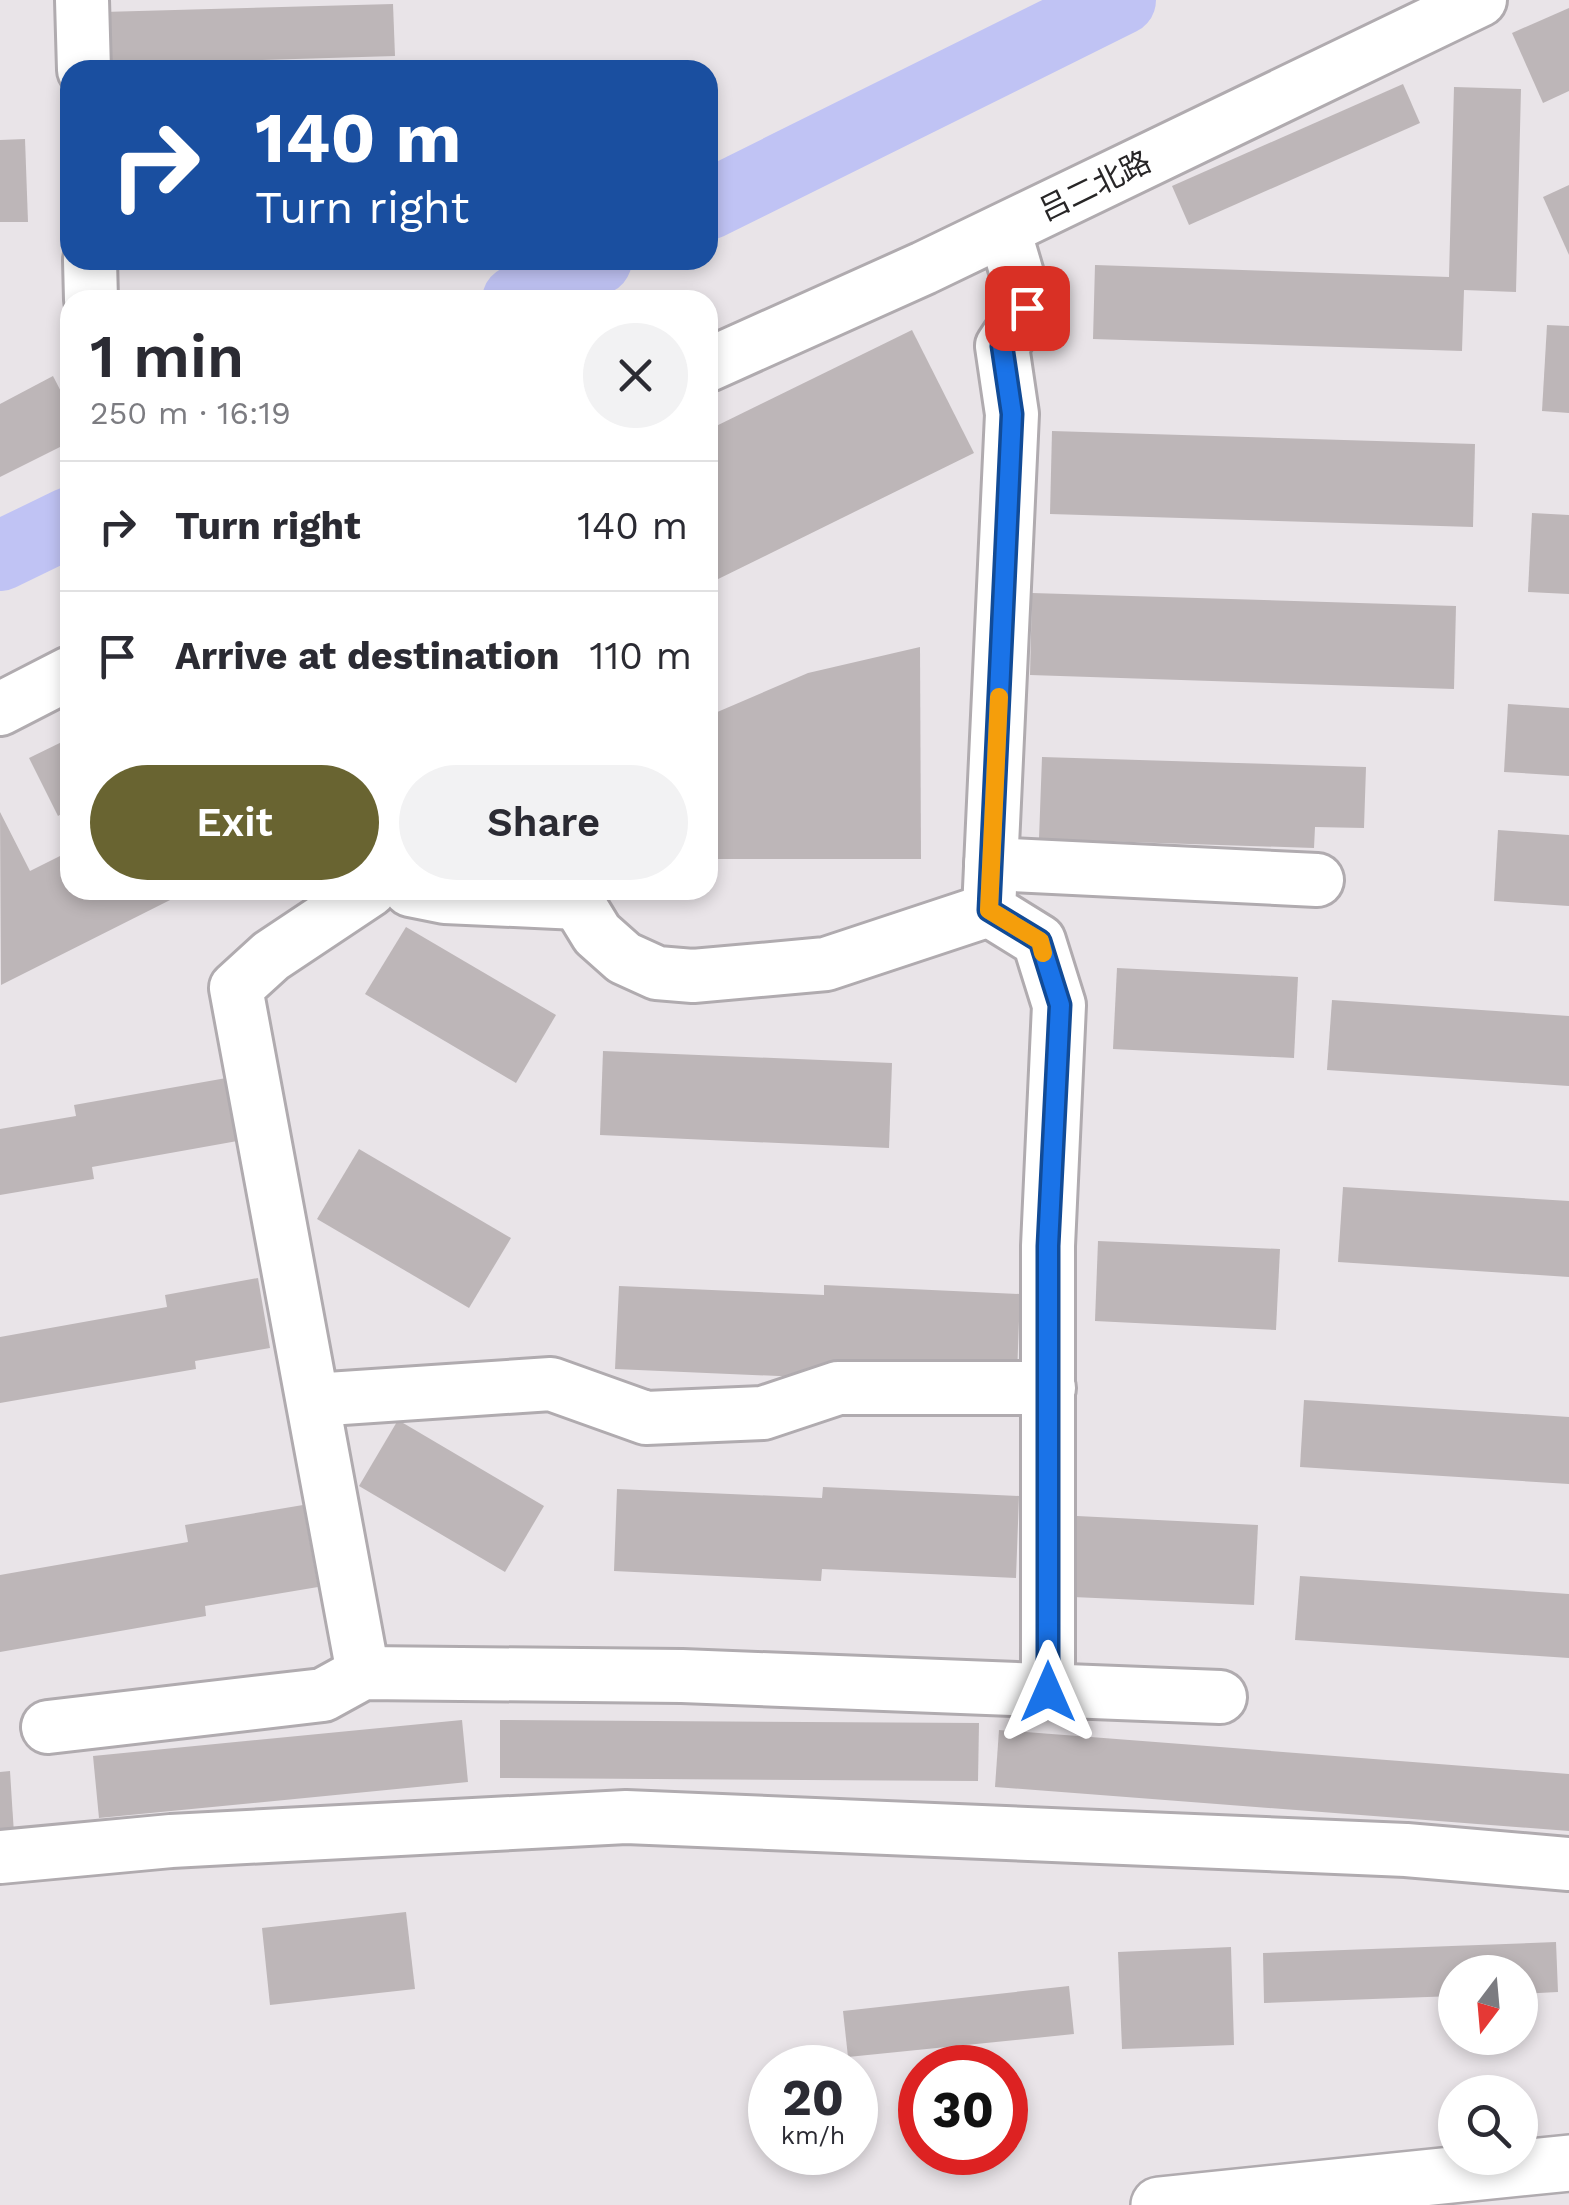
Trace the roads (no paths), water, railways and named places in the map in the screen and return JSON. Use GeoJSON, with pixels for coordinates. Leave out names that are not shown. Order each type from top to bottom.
{"type":"FeatureCollection","features":[{"type":"Feature","properties":{"kind":"main road"},"geometry":{"type":"LineString","coordinates":[[1159,2205],[1569,2163]]}},
{"type":"Feature","properties":{"kind":"street"},"geometry":{"type":"LineString","coordinates":[[82,0],[84,60]]}},
{"type":"Feature","properties":{"kind":"street","name":"吕二北路"},"geometry":{"type":"LineString","coordinates":[[718,361],[1004,230],[1480,0]]}},
{"type":"Feature","properties":{"kind":"street"},"geometry":{"type":"LineString","coordinates":[[1004,230],[1027,308],[1002,346],[1012,414],[990,887],[1040,941],[1060,1005],[1048,1246],[1048,1692]]}},
{"type":"Feature","properties":{"kind":"street"},"geometry":{"type":"LineString","coordinates":[[0,709],[60,678]]}},
{"type":"Feature","properties":{"kind":"street"},"geometry":{"type":"LineString","coordinates":[[579,900],[596,934],[624,958],[657,973],[694,976],[826,964],[990,887],[1317,880]]}},
{"type":"Feature","properties":{"kind":"street"},"geometry":{"type":"LineString","coordinates":[[355,900],[271,956],[236,988],[363,1673]]}},
{"type":"Feature","properties":{"kind":"street"},"geometry":{"type":"LineString","coordinates":[[313,1400],[552,1384],[646,1418],[763,1413],[838,1388],[1048,1388]]}},
{"type":"Feature","properties":{"kind":"street"},"geometry":{"type":"LineString","coordinates":[[48,1728],[323,1695],[363,1673],[682,1676],[1220,1697]]}},
{"type":"Feature","properties":{"kind":"street"},"geometry":{"type":"LineString","coordinates":[[0,1857],[171,1841],[626,1817],[1406,1850],[1569,1864]]}},
{"type":"Feature","properties":{"kind":"waterway"},"geometry":{"type":"LineString","coordinates":[[718,200],[1121,0]]}},
{"type":"Feature","properties":{"kind":"waterway"},"geometry":{"type":"LineString","coordinates":[[537,290],[577,270]]}},
{"type":"Feature","properties":{"kind":"waterway"},"geometry":{"type":"LineString","coordinates":[[0,556],[60,527]]}}]}
